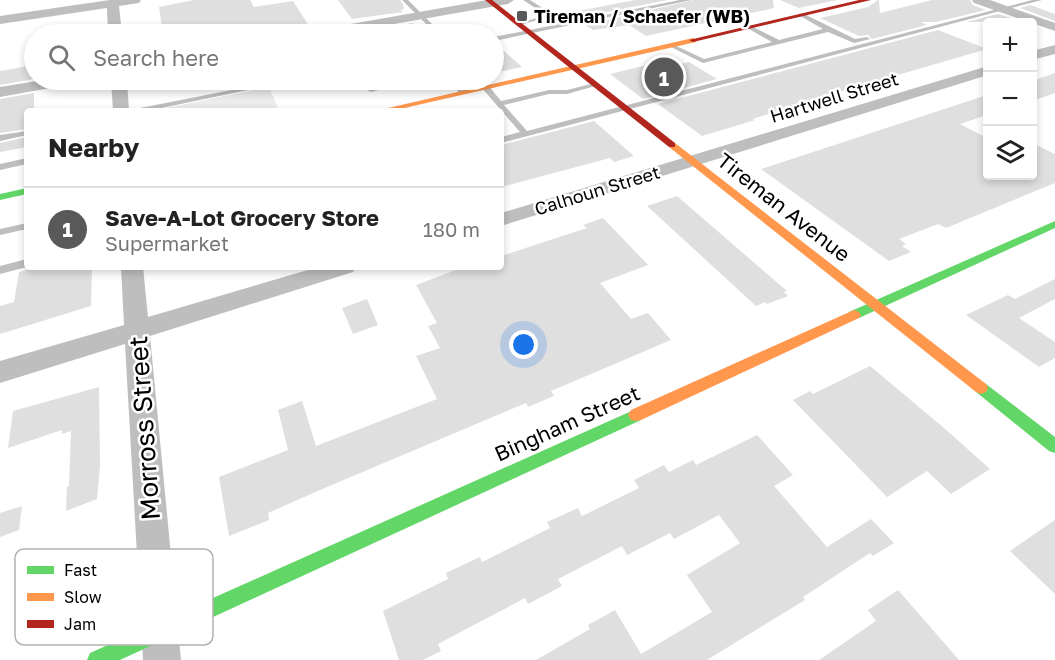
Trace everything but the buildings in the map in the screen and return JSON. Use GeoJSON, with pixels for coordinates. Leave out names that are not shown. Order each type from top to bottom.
{"type":"FeatureCollection","features":[{"type":"Feature","properties":{"kind":"street"},"geometry":{"type":"LineString","coordinates":[[0,20],[135,0]]}},
{"type":"Feature","properties":{"kind":"street"},"geometry":{"type":"LineString","coordinates":[[375,24],[508,0]]}},
{"type":"Feature","properties":{"kind":"street"},"geometry":{"type":"LineString","coordinates":[[504,83],[802,15],[847,2],[868,0]]}},
{"type":"Feature","properties":{"kind":"street"},"geometry":{"type":"LineString","coordinates":[[978,0],[1055,27]]}},
{"type":"Feature","properties":{"kind":"street","name":"Tireman Avenue"},"geometry":{"type":"LineString","coordinates":[[490,2],[1055,446]]}},
{"type":"Feature","properties":{"kind":"street"},"geometry":{"type":"LineString","coordinates":[[113,3],[114,24]]}},
{"type":"Feature","properties":{"kind":"street"},"geometry":{"type":"LineString","coordinates":[[1037,54],[1055,49]]}},
{"type":"Feature","properties":{"kind":"street","name":"Hartwell Street"},"geometry":{"type":"LineString","coordinates":[[693,161],[983,71]]}},
{"type":"Feature","properties":{"kind":"street"},"geometry":{"type":"LineString","coordinates":[[0,92],[24,88]]}},
{"type":"Feature","properties":{"kind":"street"},"geometry":{"type":"LineString","coordinates":[[119,90],[121,108]]}},
{"type":"Feature","properties":{"kind":"street"},"geometry":{"type":"LineString","coordinates":[[393,108],[472,90]]}},
{"type":"Feature","properties":{"kind":"street","name":"Calhoun Street"},"geometry":{"type":"LineString","coordinates":[[504,219],[693,161]]}},
{"type":"Feature","properties":{"kind":"street"},"geometry":{"type":"LineString","coordinates":[[0,197],[24,192]]}},
{"type":"Feature","properties":{"kind":"street","name":"Bingham Street"},"geometry":{"type":"LineString","coordinates":[[213,621],[876,306],[1055,225]]}},
{"type":"Feature","properties":{"kind":"street","name":"Morross Street"},"geometry":{"type":"LineString","coordinates":[[132,270],[154,549]]}},
{"type":"Feature","properties":{"kind":"street"},"geometry":{"type":"LineString","coordinates":[[0,372],[335,270]]}},
{"type":"Feature","properties":{"kind":"street","name":"Bingham Street"},"geometry":{"type":"LineString","coordinates":[[97,660],[161,646]]}},
{"type":"Feature","properties":{"kind":"lane"},"geometry":{"type":"LineString","coordinates":[[405,0],[429,24]]}},
{"type":"Feature","properties":{"kind":"lane"},"geometry":{"type":"LineString","coordinates":[[504,35],[551,15],[526,0]]}},
{"type":"Feature","properties":{"kind":"lane"},"geometry":{"type":"LineString","coordinates":[[524,28],[689,0]]}},
{"type":"Feature","properties":{"kind":"lane"},"geometry":{"type":"LineString","coordinates":[[504,139],[1039,0]]}},
{"type":"Feature","properties":{"kind":"lane"},"geometry":{"type":"LineString","coordinates":[[802,15],[854,41],[892,33],[903,35]]}},
{"type":"Feature","properties":{"kind":"lane"},"geometry":{"type":"LineString","coordinates":[[749,27],[778,42]]}},
{"type":"Feature","properties":{"kind":"lane"},"geometry":{"type":"LineString","coordinates":[[670,45],[704,61],[829,30]]}},
{"type":"Feature","properties":{"kind":"lane"},"geometry":{"type":"LineString","coordinates":[[501,104],[549,92],[567,92],[595,85]]}},
{"type":"Feature","properties":{"kind":"lane"},"geometry":{"type":"LineString","coordinates":[[150,108],[241,90]]}},
{"type":"Feature","properties":{"kind":"lane"},"geometry":{"type":"LineString","coordinates":[[400,90],[411,104]]}},
{"type":"Feature","properties":{"kind":"lane"},"geometry":{"type":"LineString","coordinates":[[488,90],[525,133]]}},
{"type":"Feature","properties":{"kind":"lane"},"geometry":{"type":"LineString","coordinates":[[0,138],[24,134]]}},
{"type":"Feature","properties":{"kind":"lane"},"geometry":{"type":"LineString","coordinates":[[0,167],[24,162]]}},
{"type":"Feature","properties":{"kind":"lane"},"geometry":{"type":"LineString","coordinates":[[0,232],[24,227]]}},
{"type":"Feature","properties":{"kind":"lane"},"geometry":{"type":"LineString","coordinates":[[0,270],[24,264]]}},
{"type":"Feature","properties":{"kind":"shaded area"},"geometry":{"type":"Polygon","coordinates":[[[254,90],[270,90],[278,108],[166,108],[254,90]]]}},
{"type":"Feature","properties":{"kind":"traffic: fast"},"geometry":{"type":"LineString","coordinates":[[0,197],[24,192]]}},
{"type":"Feature","properties":{"kind":"traffic: fast"},"geometry":{"type":"LineString","coordinates":[[854,315],[1055,224]]}},
{"type":"Feature","properties":{"kind":"traffic: fast"},"geometry":{"type":"LineString","coordinates":[[981,388],[1055,446]]}},
{"type":"Feature","properties":{"kind":"traffic: fast"},"geometry":{"type":"LineString","coordinates":[[213,607],[636,415]]}},
{"type":"Feature","properties":{"kind":"traffic: fast"},"geometry":{"type":"LineString","coordinates":[[97,660],[130,645]]}},
{"type":"Feature","properties":{"kind":"traffic: slow"},"geometry":{"type":"LineString","coordinates":[[504,83],[693,40]]}},
{"type":"Feature","properties":{"kind":"traffic: slow"},"geometry":{"type":"LineString","coordinates":[[392,108],[472,90]]}},
{"type":"Feature","properties":{"kind":"traffic: slow"},"geometry":{"type":"LineString","coordinates":[[672,145],[981,388]]}},
{"type":"Feature","properties":{"kind":"traffic: slow"},"geometry":{"type":"LineString","coordinates":[[636,415],[854,315]]}},
{"type":"Feature","properties":{"kind":"traffic: jam"},"geometry":{"type":"LineString","coordinates":[[488,0],[672,145]]}},
{"type":"Feature","properties":{"kind":"traffic: jam"},"geometry":{"type":"LineString","coordinates":[[693,40],[868,0]]}},
{"type":"Feature","properties":{"kind":"place","name":"Tireman / Schaefer (WB)"},"geometry":{"type":"Point","coordinates":[522,16]}},
{"type":"Feature","properties":{"kind":"place","name":"Save-A-Lot Grocery Store"},"geometry":{"type":"Point","coordinates":[664,77]}}]}
